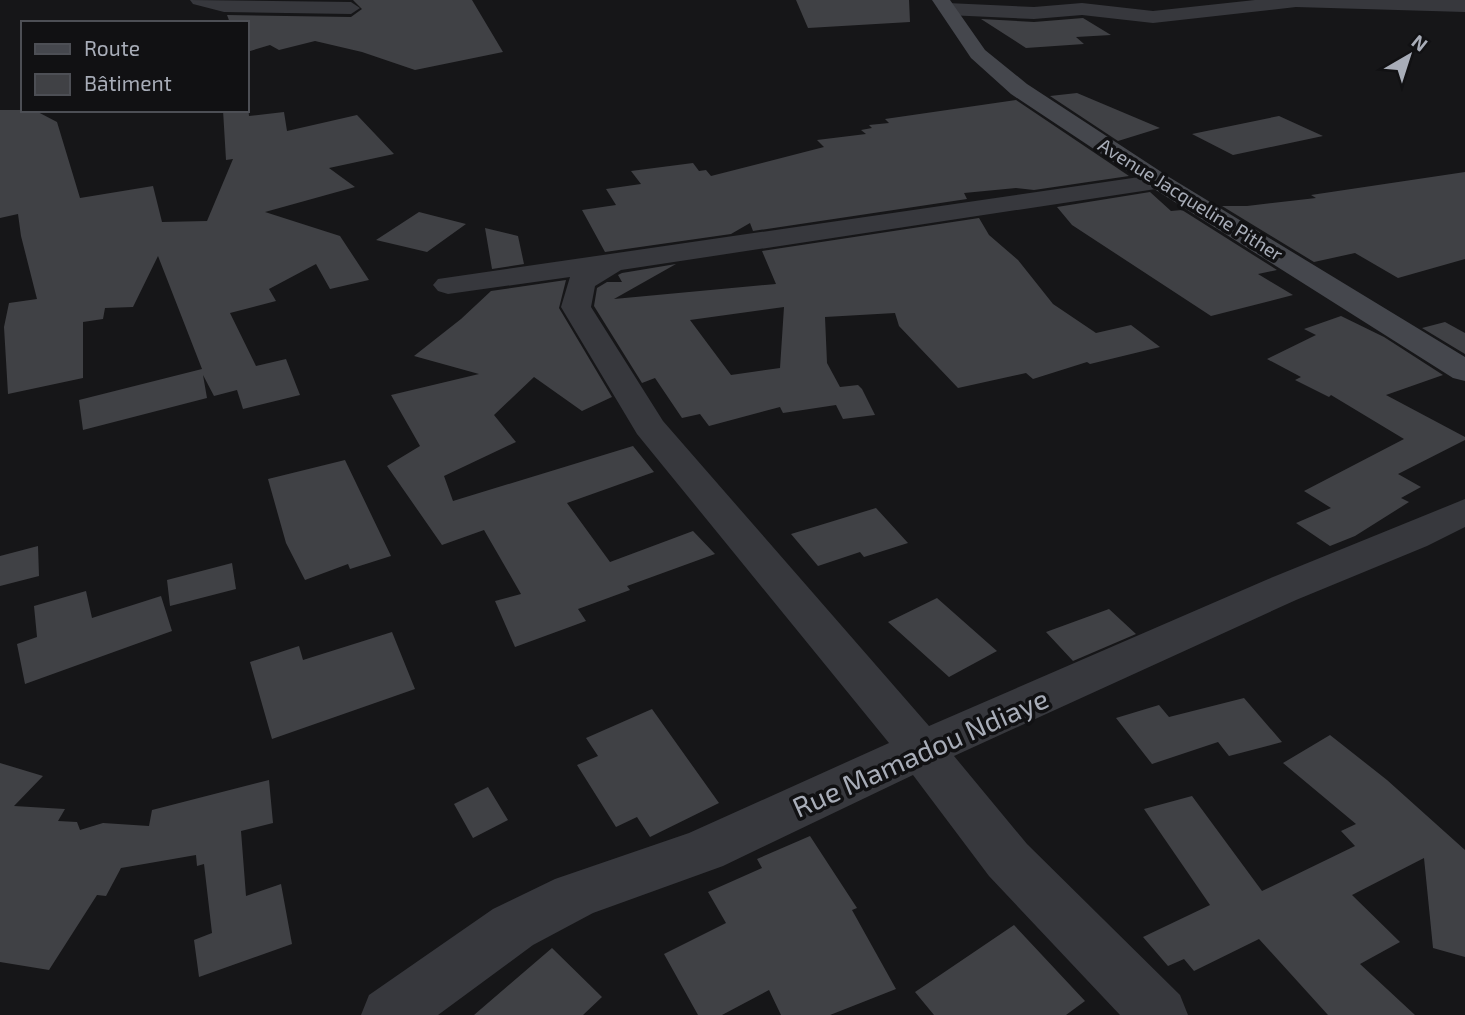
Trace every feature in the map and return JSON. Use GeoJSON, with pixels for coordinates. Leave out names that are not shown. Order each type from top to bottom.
{"type":"FeatureCollection","features":[{"type":"Feature","properties":{"kind":"street"},"geometry":{"type":"LineString","coordinates":[[199,0],[209,4],[242,7],[351,8]]}},
{"type":"Feature","properties":{"kind":"street"},"geometry":{"type":"LineString","coordinates":[[944,5],[1034,13],[1082,9],[1153,17],[1296,1],[1465,6]]}},
{"type":"Feature","properties":{"kind":"street","name":"Avenue Jacqueline Pither"},"geometry":{"type":"LineString","coordinates":[[944,5],[978,54],[1001,76],[1160,182],[1465,371]]}},
{"type":"Feature","properties":{"kind":"street"},"geometry":{"type":"LineString","coordinates":[[448,285],[611,264],[879,221],[1160,182]]}},
{"type":"Feature","properties":{"kind":"street"},"geometry":{"type":"LineString","coordinates":[[611,264],[581,282],[576,307],[649,427],[903,727],[919,751],[1008,860],[1158,1015]]}},
{"type":"Feature","properties":{"kind":"street","name":"Rue Mamadou Ndiaye"},"geometry":{"type":"LineString","coordinates":[[390,1015],[513,927],[574,895],[705,850],[919,751],[1281,590],[1413,537],[1465,511]]}},
{"type":"Feature","properties":{"kind":"building"},"geometry":{"type":"Polygon","coordinates":[[[353,0],[472,0],[503,52],[415,70],[362,52],[315,41],[279,50],[270,45],[248,52],[248,21],[229,21],[227,15],[351,17],[362,9],[353,0]]]}},
{"type":"Feature","properties":{"kind":"building"},"geometry":{"type":"Polygon","coordinates":[[[796,0],[909,0],[910,22],[808,28],[796,0]]]}},
{"type":"Feature","properties":{"kind":"building"},"geometry":{"type":"Polygon","coordinates":[[[1083,18],[1111,35],[1076,37],[1084,44],[1026,48],[981,19],[1034,22],[1083,18]]]}},
{"type":"Feature","properties":{"kind":"building"},"geometry":{"type":"Polygon","coordinates":[[[1077,93],[1160,128],[1118,141],[1050,96],[1077,93]]]}},
{"type":"Feature","properties":{"kind":"building"},"geometry":{"type":"Polygon","coordinates":[[[1016,100],[1129,176],[1034,190],[1016,188],[964,193],[967,199],[753,231],[750,223],[731,234],[605,252],[582,210],[616,205],[606,189],[641,184],[631,171],[693,163],[699,171],[706,170],[711,176],[824,147],[817,140],[866,134],[861,130],[872,128],[869,125],[889,123],[885,119],[1016,100]]]}},
{"type":"Feature","properties":{"kind":"building"},"geometry":{"type":"Polygon","coordinates":[[[248,104],[249,116],[284,112],[287,131],[357,115],[394,154],[329,168],[355,187],[265,212],[340,236],[369,280],[330,289],[316,264],[269,289],[276,301],[230,313],[256,366],[286,359],[300,395],[243,409],[237,390],[214,396],[203,375],[207,398],[83,430],[79,400],[202,369],[158,256],[133,307],[105,308],[103,319],[83,322],[83,378],[8,394],[4,327],[9,303],[37,299],[18,214],[0,218],[0,110],[38,112],[57,122],[80,198],[153,186],[162,222],[207,221],[233,159],[226,160],[223,112],[248,112],[248,104]]]}},
{"type":"Feature","properties":{"kind":"building"},"geometry":{"type":"Polygon","coordinates":[[[1279,116],[1323,136],[1233,155],[1192,134],[1279,116]]]}},
{"type":"Feature","properties":{"kind":"building"},"geometry":{"type":"Polygon","coordinates":[[[1465,172],[1465,259],[1398,278],[1355,253],[1314,262],[1222,206],[1247,206],[1316,198],[1311,195],[1465,172]]]}},
{"type":"Feature","properties":{"kind":"building"},"geometry":{"type":"Polygon","coordinates":[[[1150,192],[1171,211],[1182,210],[1277,270],[1258,274],[1293,295],[1211,316],[1072,225],[1057,207],[1150,192]]]}},
{"type":"Feature","properties":{"kind":"building"},"geometry":{"type":"Polygon","coordinates":[[[419,212],[466,224],[427,252],[376,240],[419,212]]]}},
{"type":"Feature","properties":{"kind":"building"},"geometry":{"type":"Polygon","coordinates":[[[979,218],[989,235],[1018,260],[1053,304],[1096,333],[1131,325],[1160,347],[1090,364],[1087,362],[1033,379],[1026,373],[958,388],[899,326],[895,313],[825,317],[827,363],[840,387],[858,385],[862,389],[875,415],[843,419],[836,405],[783,413],[780,407],[709,426],[700,414],[682,418],[655,378],[642,383],[594,306],[597,288],[607,282],[622,282],[618,275],[622,273],[676,264],[614,299],[776,284],[762,251],[979,218]],[[784,307],[690,320],[731,375],[780,368],[784,307]]]}},
{"type":"Feature","properties":{"kind":"building"},"geometry":{"type":"Polygon","coordinates":[[[485,228],[518,236],[524,264],[492,269],[485,228]]]}},
{"type":"Feature","properties":{"kind":"building"},"geometry":{"type":"Polygon","coordinates":[[[566,280],[559,308],[612,397],[582,411],[534,377],[494,415],[516,442],[444,476],[453,501],[633,446],[654,472],[567,503],[610,562],[693,531],[715,554],[627,586],[630,590],[578,609],[586,621],[515,647],[495,601],[521,594],[484,530],[442,545],[387,466],[420,446],[391,395],[479,374],[414,356],[491,291],[566,280]]]}},
{"type":"Feature","properties":{"kind":"building"},"geometry":{"type":"Polygon","coordinates":[[[1341,316],[1384,337],[1443,375],[1386,395],[1465,437],[1465,440],[1398,474],[1421,487],[1401,498],[1409,502],[1355,536],[1330,546],[1296,523],[1331,508],[1304,491],[1404,439],[1331,395],[1329,397],[1295,380],[1301,377],[1267,359],[1316,335],[1304,329],[1341,316]]]}},
{"type":"Feature","properties":{"kind":"building"},"geometry":{"type":"Polygon","coordinates":[[[1445,322],[1465,333],[1465,354],[1422,328],[1445,322]]]}},
{"type":"Feature","properties":{"kind":"building"},"geometry":{"type":"Polygon","coordinates":[[[345,460],[391,556],[350,569],[348,564],[305,580],[286,543],[268,479],[345,460]]]}},
{"type":"Feature","properties":{"kind":"building"},"geometry":{"type":"Polygon","coordinates":[[[876,508],[908,543],[864,557],[860,552],[818,566],[791,534],[876,508]]]}},
{"type":"Feature","properties":{"kind":"building"},"geometry":{"type":"Polygon","coordinates":[[[38,546],[39,576],[0,586],[0,556],[38,546]]]}},
{"type":"Feature","properties":{"kind":"building"},"geometry":{"type":"Polygon","coordinates":[[[232,563],[236,589],[170,606],[167,580],[232,563]]]}},
{"type":"Feature","properties":{"kind":"building"},"geometry":{"type":"Polygon","coordinates":[[[86,591],[92,618],[161,596],[172,631],[25,684],[17,644],[37,637],[34,606],[86,591]]]}},
{"type":"Feature","properties":{"kind":"building"},"geometry":{"type":"Polygon","coordinates":[[[937,598],[997,651],[949,677],[888,622],[937,598]]]}},
{"type":"Feature","properties":{"kind":"building"},"geometry":{"type":"Polygon","coordinates":[[[1109,609],[1136,634],[1073,661],[1046,632],[1109,609]]]}},
{"type":"Feature","properties":{"kind":"building"},"geometry":{"type":"Polygon","coordinates":[[[392,632],[415,689],[272,739],[250,662],[299,646],[303,660],[392,632]]]}},
{"type":"Feature","properties":{"kind":"building"},"geometry":{"type":"Polygon","coordinates":[[[1244,698],[1282,742],[1229,756],[1218,742],[1152,764],[1116,718],[1159,705],[1169,717],[1244,698]]]}},
{"type":"Feature","properties":{"kind":"building"},"geometry":{"type":"Polygon","coordinates":[[[652,709],[719,803],[650,837],[637,817],[616,827],[577,765],[598,756],[586,738],[652,709]]]}},
{"type":"Feature","properties":{"kind":"building"},"geometry":{"type":"Polygon","coordinates":[[[1330,735],[1387,780],[1465,850],[1465,957],[1433,948],[1424,858],[1352,895],[1400,942],[1360,964],[1415,1015],[1328,1015],[1259,939],[1194,971],[1184,959],[1168,966],[1143,937],[1210,905],[1144,809],[1192,796],[1262,891],[1355,846],[1341,831],[1356,824],[1283,763],[1330,735]]]}},
{"type":"Feature","properties":{"kind":"building"},"geometry":{"type":"Polygon","coordinates":[[[0,763],[43,776],[14,806],[65,809],[58,821],[77,822],[80,830],[103,823],[149,826],[152,810],[269,780],[273,823],[241,831],[246,896],[281,884],[292,944],[199,977],[194,940],[212,933],[204,864],[197,866],[196,855],[121,868],[106,896],[97,895],[49,970],[0,962],[0,763]]]}},
{"type":"Feature","properties":{"kind":"building"},"geometry":{"type":"Polygon","coordinates":[[[488,787],[508,820],[473,838],[454,804],[488,787]]]}},
{"type":"Feature","properties":{"kind":"building"},"geometry":{"type":"Polygon","coordinates":[[[810,836],[857,908],[852,910],[896,989],[830,1015],[781,1015],[769,990],[722,1015],[698,1015],[664,954],[726,923],[708,892],[762,868],[757,859],[810,836]]]}},
{"type":"Feature","properties":{"kind":"building"},"geometry":{"type":"Polygon","coordinates":[[[1014,925],[1085,1001],[1066,1015],[934,1015],[915,992],[1014,925]]]}},
{"type":"Feature","properties":{"kind":"building"},"geometry":{"type":"Polygon","coordinates":[[[552,948],[602,997],[583,1015],[474,1015],[552,948]]]}}]}
